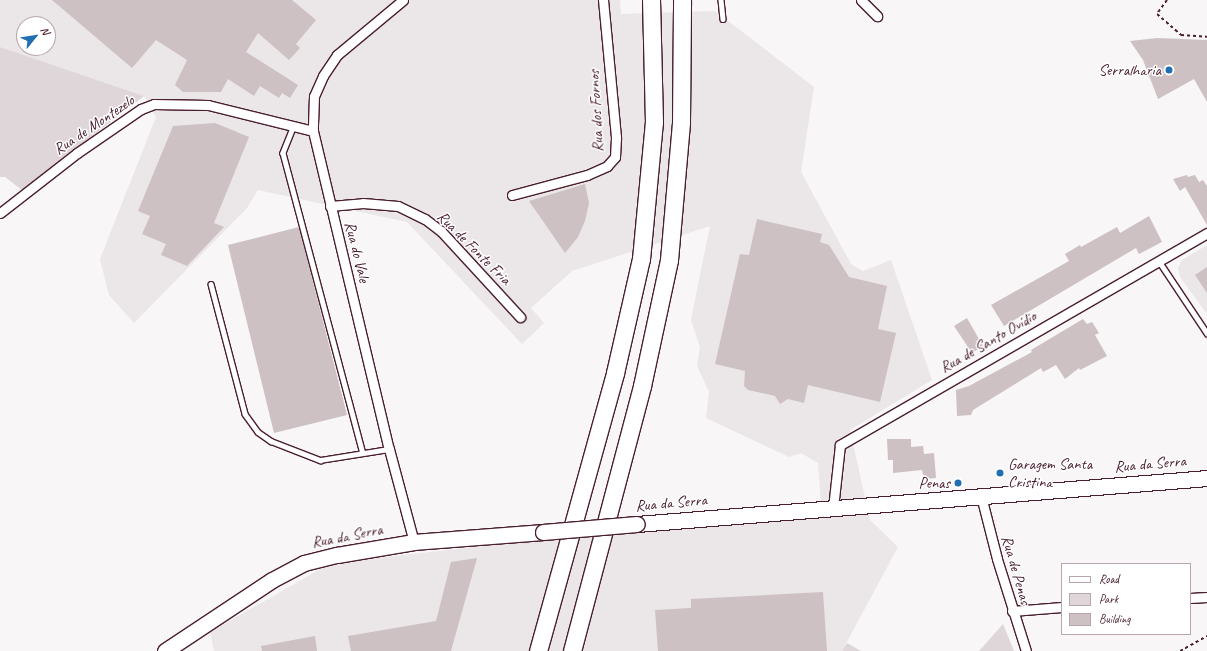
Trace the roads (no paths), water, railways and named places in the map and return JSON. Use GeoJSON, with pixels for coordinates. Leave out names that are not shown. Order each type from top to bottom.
{"type":"FeatureCollection","features":[{"type":"Feature","properties":{"kind":"highway"},"geometry":{"type":"LineString","coordinates":[[538,651],[615,373],[641,258],[654,122],[651,0]]}},
{"type":"Feature","properties":{"kind":"highway"},"geometry":{"type":"LineString","coordinates":[[572,651],[642,386],[669,260],[681,122],[682,0]]}},
{"type":"Feature","properties":{"kind":"main road","name":"Rua da Serra"},"geometry":{"type":"LineString","coordinates":[[165,651],[272,580],[304,563],[336,555],[414,542],[1207,478]]}},
{"type":"Feature","properties":{"kind":"street","name":"Rua do Vale"},"geometry":{"type":"LineString","coordinates":[[403,0],[337,55],[323,76],[314,96],[313,131],[389,449],[414,542]]}},
{"type":"Feature","properties":{"kind":"street","name":"Rua dos Fornos"},"geometry":{"type":"LineString","coordinates":[[512,195],[587,175],[607,166],[615,157],[616,137],[603,0]]}},
{"type":"Feature","properties":{"kind":"street"},"geometry":{"type":"LineString","coordinates":[[861,0],[877,16]]}},
{"type":"Feature","properties":{"kind":"street","name":"Rua de Montezelo"},"geometry":{"type":"LineString","coordinates":[[0,213],[77,153],[141,109],[154,104],[208,105],[293,128],[313,131]]}},
{"type":"Feature","properties":{"kind":"street","name":"Rua de Fonte Fria"},"geometry":{"type":"LineString","coordinates":[[330,206],[363,203],[398,206],[424,219],[441,231],[520,317]]}},
{"type":"Feature","properties":{"kind":"street","name":"Rua de Santo Ovídio"},"geometry":{"type":"LineString","coordinates":[[833,508],[840,445],[1207,233]]}},
{"type":"Feature","properties":{"kind":"street","name":"Rua de Penas"},"geometry":{"type":"LineString","coordinates":[[981,496],[1012,611],[1026,651]]}},
{"type":"Feature","properties":{"kind":"street"},"geometry":{"type":"LineString","coordinates":[[1191,598],[1207,597]]}},
{"type":"Feature","properties":{"kind":"street"},"geometry":{"type":"LineString","coordinates":[[1012,611],[1061,607]]}},
{"type":"Feature","properties":{"kind":"lane"},"geometry":{"type":"LineString","coordinates":[[721,0],[723,19]]}},
{"type":"Feature","properties":{"kind":"lane"},"geometry":{"type":"LineString","coordinates":[[293,128],[283,153],[363,453]]}},
{"type":"Feature","properties":{"kind":"lane"},"geometry":{"type":"LineString","coordinates":[[1159,261],[1207,333]]}},
{"type":"Feature","properties":{"kind":"lane"},"geometry":{"type":"LineString","coordinates":[[211,284],[245,414],[258,432],[271,441],[310,458],[320,460],[389,449]]}},
{"type":"Feature","properties":{"kind":"place","name":"Serralharia"},"geometry":{"type":"Point","coordinates":[1169,70]}},
{"type":"Feature","properties":{"kind":"place","name":"Garagem Santa Cristina"},"geometry":{"type":"Point","coordinates":[1000,473]}},
{"type":"Feature","properties":{"kind":"place","name":"Penas"},"geometry":{"type":"Point","coordinates":[958,483]}}]}
